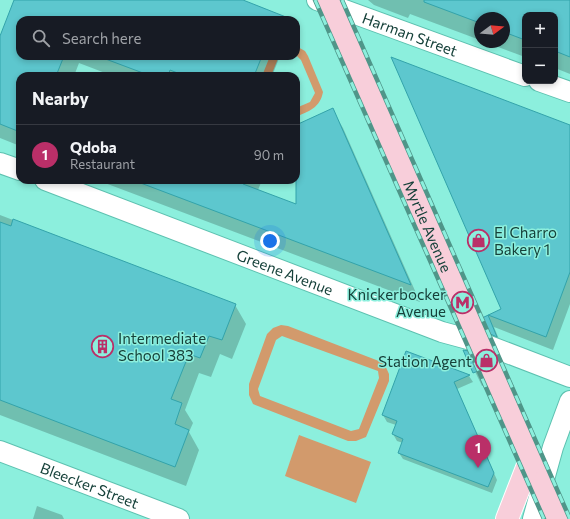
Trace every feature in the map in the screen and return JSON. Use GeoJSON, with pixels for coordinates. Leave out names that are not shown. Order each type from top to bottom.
{"type":"FeatureCollection","features":[{"type":"Feature","properties":{"kind":"main road","name":"Myrtle Avenue"},"geometry":{"type":"LineString","coordinates":[[326,2],[479,342],[556,519]]}},
{"type":"Feature","properties":{"kind":"main road"},"geometry":{"type":"LineString","coordinates":[[507,519],[530,460]]}},
{"type":"Feature","properties":{"kind":"street","name":"Harman Street"},"geometry":{"type":"LineString","coordinates":[[326,2],[522,75]]}},
{"type":"Feature","properties":{"kind":"street"},"geometry":{"type":"LineString","coordinates":[[547,84],[570,92]]}},
{"type":"Feature","properties":{"kind":"street"},"geometry":{"type":"LineString","coordinates":[[0,163],[16,169]]}},
{"type":"Feature","properties":{"kind":"street","name":"Greene Avenue"},"geometry":{"type":"LineString","coordinates":[[55,184],[442,332],[479,342],[570,377]]}},
{"type":"Feature","properties":{"kind":"street"},"geometry":{"type":"LineString","coordinates":[[533,519],[553,447],[570,401]]}},
{"type":"Feature","properties":{"kind":"street","name":"Bleecker Street"},"geometry":{"type":"LineString","coordinates":[[0,451],[178,519]]}},
{"type":"Feature","properties":{"kind":"shaded area"},"geometry":{"type":"Polygon","coordinates":[[[300,48],[305,51],[308,56],[323,92],[317,105],[300,115],[300,106],[310,102],[315,93],[301,60],[300,48]]]}},
{"type":"Feature","properties":{"kind":"shaded area"},"geometry":{"type":"Polygon","coordinates":[[[268,60],[277,60],[273,72],[264,72],[268,60]]]}},
{"type":"Feature","properties":{"kind":"shaded area"},"geometry":{"type":"Polygon","coordinates":[[[281,325],[288,326],[384,363],[389,374],[389,381],[366,437],[356,441],[348,441],[253,404],[249,395],[249,384],[267,334],[273,328],[281,325]],[[282,336],[276,340],[258,389],[260,396],[351,431],[359,429],[379,378],[378,371],[282,336]]]}},
{"type":"Feature","properties":{"kind":"shaded area"},"geometry":{"type":"Polygon","coordinates":[[[299,435],[371,462],[356,503],[285,476],[299,435]]]}},
{"type":"Feature","properties":{"kind":"building"},"geometry":{"type":"Polygon","coordinates":[[[14,0],[243,0],[283,16],[16,16],[16,60],[62,60],[58,72],[16,72],[16,130],[0,124],[0,36],[14,0]]]}},
{"type":"Feature","properties":{"kind":"building"},"geometry":{"type":"Polygon","coordinates":[[[424,0],[570,0],[570,57],[558,52],[558,12],[522,12],[522,39],[510,34],[510,12],[474,12],[474,21],[424,2],[424,0]]]}},
{"type":"Feature","properties":{"kind":"building"},"geometry":{"type":"Polygon","coordinates":[[[391,57],[570,125],[570,272],[546,337],[488,315],[501,309],[391,57]]]}},
{"type":"Feature","properties":{"kind":"building"},"geometry":{"type":"Polygon","coordinates":[[[108,60],[260,60],[256,72],[175,72],[170,70],[169,72],[140,72],[108,60]]]}},
{"type":"Feature","properties":{"kind":"building"},"geometry":{"type":"Polygon","coordinates":[[[333,108],[411,285],[143,184],[243,184],[296,204],[296,184],[300,184],[300,123],[333,108]]]}},
{"type":"Feature","properties":{"kind":"building","name":"Intermediate School 383"},"geometry":{"type":"Polygon","coordinates":[[[13,219],[236,304],[222,340],[209,336],[200,358],[189,354],[171,399],[182,403],[175,424],[189,430],[175,467],[0,400],[0,222],[11,226],[13,219]]]}},
{"type":"Feature","properties":{"kind":"building"},"geometry":{"type":"Polygon","coordinates":[[[488,315],[497,337],[488,333],[482,318],[488,315]]]}},
{"type":"Feature","properties":{"kind":"building"},"geometry":{"type":"Polygon","coordinates":[[[463,350],[469,351],[478,371],[473,373],[463,350]]]}},
{"type":"Feature","properties":{"kind":"building"},"geometry":{"type":"Polygon","coordinates":[[[406,351],[470,375],[454,382],[494,473],[488,487],[398,453],[403,439],[392,434],[397,421],[382,415],[406,351]]]}},
{"type":"Feature","properties":{"kind":"railway"},"geometry":{"type":"LineString","coordinates":[[315,0],[544,519]]}},
{"type":"Feature","properties":{"kind":"railway"},"geometry":{"type":"LineString","coordinates":[[342,0],[570,519]]}},
{"type":"Feature","properties":{"kind":"place","name":"El Charro Bakery 1"},"geometry":{"type":"Point","coordinates":[478,241]}},
{"type":"Feature","properties":{"kind":"place","name":"Knickerbocker Avenue"},"geometry":{"type":"Point","coordinates":[462,303]}},
{"type":"Feature","properties":{"kind":"place","name":"Intermediate School 383"},"geometry":{"type":"Point","coordinates":[102,347]}},
{"type":"Feature","properties":{"kind":"place","name":"Station Agent"},"geometry":{"type":"Point","coordinates":[487,361]}},
{"type":"Feature","properties":{"kind":"place","name":"Qdoba"},"geometry":{"type":"Point","coordinates":[478,468]}}]}
